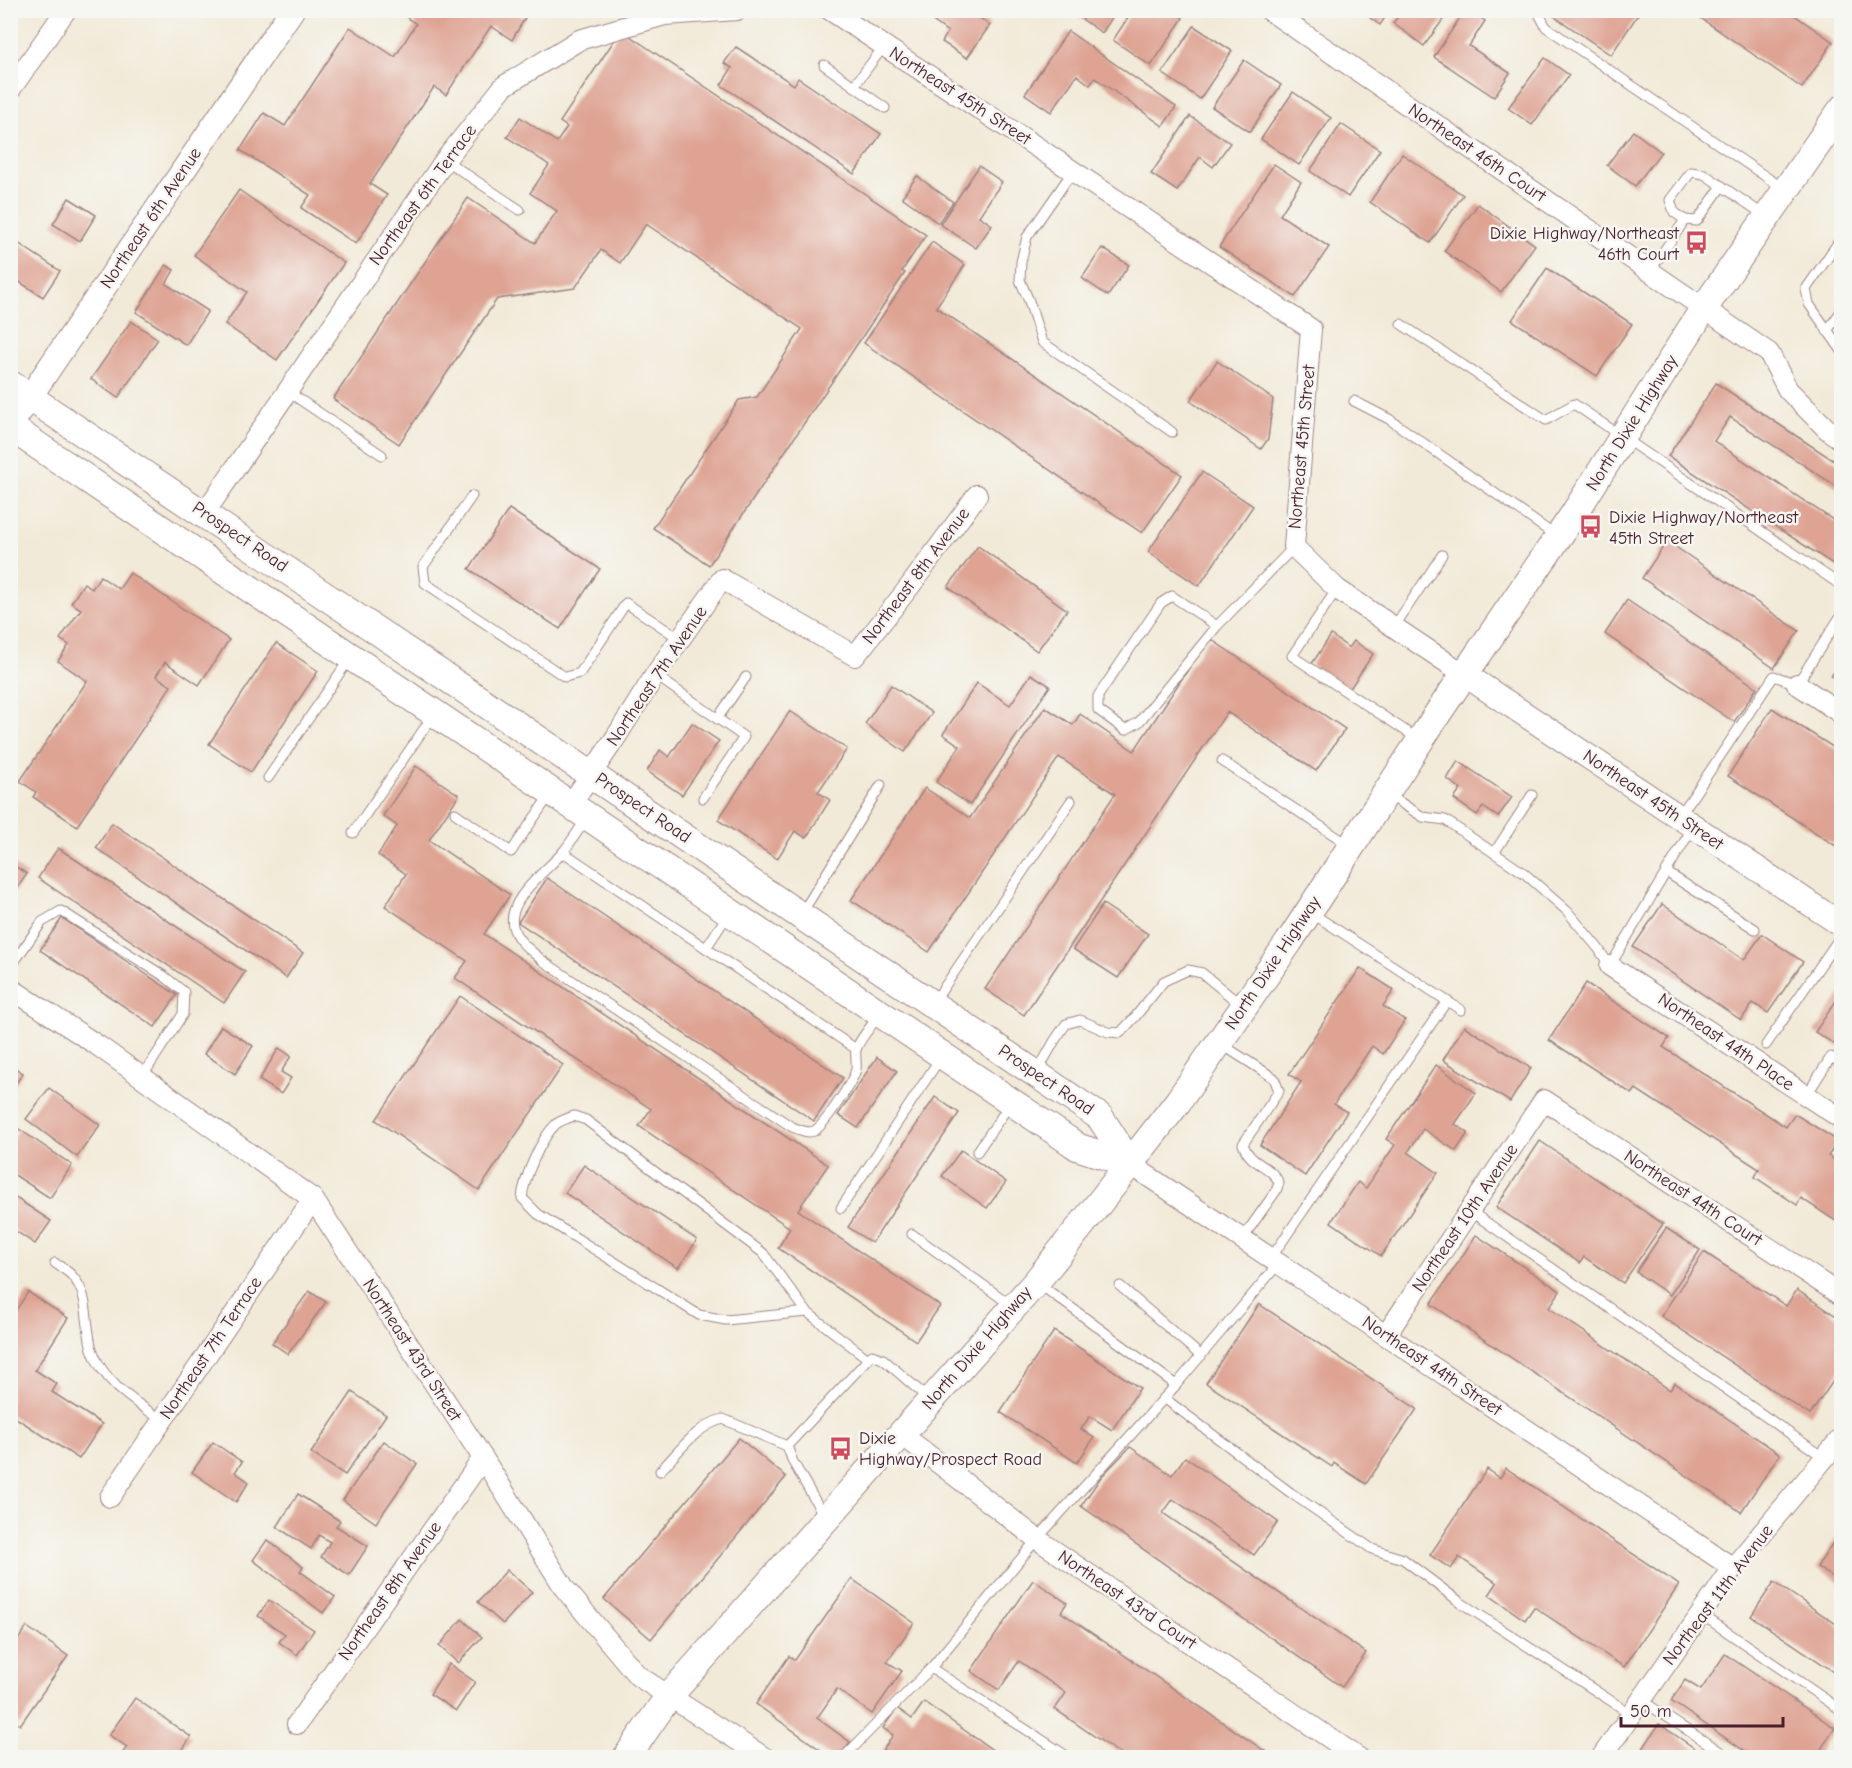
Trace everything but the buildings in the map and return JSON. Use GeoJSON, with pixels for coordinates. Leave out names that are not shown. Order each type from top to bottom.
{"type":"FeatureCollection","features":[{"type":"Feature","properties":{"kind":"main road","name":"North Dixie Highway"},"geometry":{"type":"LineString","coordinates":[[626,1758],[669,1696],[1036,1282],[1130,1164],[1243,1008],[1385,792],[1558,537],[1704,309],[1842,109]]}},
{"type":"Feature","properties":{"kind":"main road","name":"Prospect Road"},"geometry":{"type":"LineString","coordinates":[[20,390],[1100,1117],[1130,1164]]}},
{"type":"Feature","properties":{"kind":"main road","name":"Prospect Road"},"geometry":{"type":"LineString","coordinates":[[10,426],[1078,1147],[1130,1164]]}},
{"type":"Feature","properties":{"kind":"street"},"geometry":{"type":"LineString","coordinates":[[10,90],[66,10]]}},
{"type":"Feature","properties":{"kind":"street","name":"Northeast 6th Avenue"},"geometry":{"type":"LineString","coordinates":[[10,426],[20,390],[292,10]]}},
{"type":"Feature","properties":{"kind":"street","name":"Northeast 6th Terrace"},"geometry":{"type":"LineString","coordinates":[[204,514],[445,160],[504,86],[579,40],[662,13],[737,10]]}},
{"type":"Feature","properties":{"kind":"street","name":"Northeast 46th Court"},"geometry":{"type":"LineString","coordinates":[[1269,10],[1769,353],[1788,390],[1828,430],[1842,440]]}},
{"type":"Feature","properties":{"kind":"street","name":"Northeast 45th Street"},"geometry":{"type":"LineString","coordinates":[[840,13],[884,46],[1311,329],[1294,547],[1337,589],[1839,922]]}},
{"type":"Feature","properties":{"kind":"street","name":"Northeast 8th Avenue"},"geometry":{"type":"LineString","coordinates":[[722,579],[855,656],[977,495]]}},
{"type":"Feature","properties":{"kind":"street","name":"Northeast 7th Avenue"},"geometry":{"type":"LineString","coordinates":[[571,804],[654,675],[722,579]]}},
{"type":"Feature","properties":{"kind":"street"},"geometry":{"type":"LineString","coordinates":[[1797,684],[1842,714]]}},
{"type":"Feature","properties":{"kind":"street","name":"Northeast 44th Place"},"geometry":{"type":"LineString","coordinates":[[1610,966],[1841,1118]]}},
{"type":"Feature","properties":{"kind":"street","name":"Northeast 43rd Street"},"geometry":{"type":"LineString","coordinates":[[10,988],[141,1077],[313,1199],[483,1458],[565,1590],[638,1676],[765,1758]]}},
{"type":"Feature","properties":{"kind":"street","name":"Northeast 10th Avenue"},"geometry":{"type":"LineString","coordinates":[[1386,1335],[1544,1100]]}},
{"type":"Feature","properties":{"kind":"street","name":"Northeast 44th Court"},"geometry":{"type":"LineString","coordinates":[[1544,1100],[1842,1296]]}},
{"type":"Feature","properties":{"kind":"street","name":"Northeast 44th Street"},"geometry":{"type":"LineString","coordinates":[[1130,1164],[1733,1569]]}},
{"type":"Feature","properties":{"kind":"street","name":"Northeast 7th Terrace"},"geometry":{"type":"LineString","coordinates":[[110,1497],[313,1199]]}},
{"type":"Feature","properties":{"kind":"street","name":"Northeast 43rd Court"},"geometry":{"type":"LineString","coordinates":[[901,1434],[1037,1539],[1359,1758]]}},
{"type":"Feature","properties":{"kind":"street","name":"Northeast 11th Avenue"},"geometry":{"type":"LineString","coordinates":[[1604,1756],[1733,1569],[1842,1437]]}},
{"type":"Feature","properties":{"kind":"street","name":"Northeast 8th Avenue"},"geometry":{"type":"LineString","coordinates":[[297,1724],[483,1458]]}},
{"type":"Feature","properties":{"kind":"lane"},"geometry":{"type":"LineString","coordinates":[[1537,10],[1546,27],[1786,190]]}},
{"type":"Feature","properties":{"kind":"lane"},"geometry":{"type":"LineString","coordinates":[[854,86],[884,46]]}},
{"type":"Feature","properties":{"kind":"lane"},"geometry":{"type":"LineString","coordinates":[[824,65],[885,108]]}},
{"type":"Feature","properties":{"kind":"lane"},"geometry":{"type":"LineString","coordinates":[[445,160],[520,210]]}},
{"type":"Feature","properties":{"kind":"lane"},"geometry":{"type":"LineString","coordinates":[[1072,171],[1027,237],[1021,262],[1020,280],[1042,342],[1172,432]]}},
{"type":"Feature","properties":{"kind":"lane"},"geometry":{"type":"LineString","coordinates":[[1722,186],[1697,221],[1686,220],[1674,212],[1670,200],[1691,172],[1704,174],[1722,186],[1767,217]]}},
{"type":"Feature","properties":{"kind":"lane"},"geometry":{"type":"LineString","coordinates":[[1650,271],[1686,220]]}},
{"type":"Feature","properties":{"kind":"lane"},"geometry":{"type":"LineString","coordinates":[[1842,237],[1806,289],[1809,304],[1842,351]]}},
{"type":"Feature","properties":{"kind":"lane"},"geometry":{"type":"LineString","coordinates":[[1827,331],[1842,310]]}},
{"type":"Feature","properties":{"kind":"lane"},"geometry":{"type":"LineString","coordinates":[[1401,324],[1546,420],[1574,404],[1842,586]]}},
{"type":"Feature","properties":{"kind":"lane"},"geometry":{"type":"LineString","coordinates":[[287,391],[382,455]]}},
{"type":"Feature","properties":{"kind":"lane"},"geometry":{"type":"LineString","coordinates":[[1354,401],[1389,419],[1558,537]]}},
{"type":"Feature","properties":{"kind":"lane"},"geometry":{"type":"LineString","coordinates":[[472,496],[423,567],[425,583],[565,677],[580,673],[626,603],[680,639]]}},
{"type":"Feature","properties":{"kind":"lane"},"geometry":{"type":"LineString","coordinates":[[1217,626],[1172,596],[1161,603],[1098,696],[1098,710],[1125,730],[1139,722],[1217,626],[1294,547]]}},
{"type":"Feature","properties":{"kind":"lane"},"geometry":{"type":"LineString","coordinates":[[1394,627],[1442,555]]}},
{"type":"Feature","properties":{"kind":"lane"},"geometry":{"type":"LineString","coordinates":[[1337,589],[1292,656],[1420,740]]}},
{"type":"Feature","properties":{"kind":"lane"},"geometry":{"type":"LineString","coordinates":[[1385,792],[1423,817],[1445,820],[1524,873],[1567,911],[1610,966],[1666,872],[1686,822],[1774,676],[1797,684],[1842,614]]}},
{"type":"Feature","properties":{"kind":"lane"},"geometry":{"type":"LineString","coordinates":[[268,778],[351,656]]}},
{"type":"Feature","properties":{"kind":"lane"},"geometry":{"type":"LineString","coordinates":[[654,675],[744,737],[704,798]]}},
{"type":"Feature","properties":{"kind":"lane"},"geometry":{"type":"LineString","coordinates":[[717,719],[746,677]]}},
{"type":"Feature","properties":{"kind":"lane"},"geometry":{"type":"LineString","coordinates":[[353,832],[435,712]]}},
{"type":"Feature","properties":{"kind":"lane"},"geometry":{"type":"LineString","coordinates":[[1222,761],[1351,846]]}},
{"type":"Feature","properties":{"kind":"lane"},"geometry":{"type":"LineString","coordinates":[[801,915],[880,785]]}},
{"type":"Feature","properties":{"kind":"lane"},"geometry":{"type":"LineString","coordinates":[[1494,853],[1532,795]]}},
{"type":"Feature","properties":{"kind":"lane"},"geometry":{"type":"LineString","coordinates":[[933,1004],[1071,801]]}},
{"type":"Feature","properties":{"kind":"lane"},"geometry":{"type":"LineString","coordinates":[[455,813],[511,852],[571,804]]}},
{"type":"Feature","properties":{"kind":"lane"},"geometry":{"type":"LineString","coordinates":[[571,804],[563,852],[523,895],[515,906],[512,916],[514,929],[519,939],[543,961],[792,1126],[806,1132],[815,1131],[825,1120],[854,1078],[856,1049],[881,1013]]}},
{"type":"Feature","properties":{"kind":"lane"},"geometry":{"type":"LineString","coordinates":[[563,852],[856,1049]]}},
{"type":"Feature","properties":{"kind":"lane"},"geometry":{"type":"LineString","coordinates":[[1666,872],[1755,929]]}},
{"type":"Feature","properties":{"kind":"lane"},"geometry":{"type":"LineString","coordinates":[[10,968],[42,922],[61,911],[164,976],[184,992],[183,1014],[141,1077]]}},
{"type":"Feature","properties":{"kind":"lane"},"geometry":{"type":"LineString","coordinates":[[706,948],[730,911]]}},
{"type":"Feature","properties":{"kind":"lane"},"geometry":{"type":"LineString","coordinates":[[1308,911],[1461,1010]]}},
{"type":"Feature","properties":{"kind":"lane"},"geometry":{"type":"LineString","coordinates":[[1766,1045],[1839,922]]}},
{"type":"Feature","properties":{"kind":"lane"},"geometry":{"type":"LineString","coordinates":[[1036,1074],[1066,1024],[1080,1020],[1108,1032],[1120,1033],[1164,981],[1188,969],[1202,973],[1243,1008]]}},
{"type":"Feature","properties":{"kind":"lane"},"geometry":{"type":"LineString","coordinates":[[843,1758],[931,1668],[1037,1539],[1201,1356],[1275,1261],[1448,1001]]}},
{"type":"Feature","properties":{"kind":"lane"},"geometry":{"type":"LineString","coordinates":[[1219,1042],[1274,1078],[1279,1091],[1243,1144],[1246,1155],[1276,1176],[1279,1183],[1276,1191],[1242,1239]]}},
{"type":"Feature","properties":{"kind":"lane"},"geometry":{"type":"LineString","coordinates":[[841,1208],[942,1055]]}},
{"type":"Feature","properties":{"kind":"lane"},"geometry":{"type":"LineString","coordinates":[[1806,1096],[1831,1057],[1842,1064]]}},
{"type":"Feature","properties":{"kind":"lane"},"geometry":{"type":"LineString","coordinates":[[977,1152],[1011,1102]]}},
{"type":"Feature","properties":{"kind":"lane"},"geometry":{"type":"LineString","coordinates":[[807,1312],[726,1320],[699,1315],[538,1214],[522,1198],[523,1187],[537,1153],[557,1124],[574,1116],[586,1120],[763,1253],[807,1312],[867,1358]]}},
{"type":"Feature","properties":{"kind":"lane"},"geometry":{"type":"LineString","coordinates":[[1470,1210],[1825,1458]]}},
{"type":"Feature","properties":{"kind":"lane"},"geometry":{"type":"LineString","coordinates":[[912,1234],[1013,1307]]}},
{"type":"Feature","properties":{"kind":"lane"},"geometry":{"type":"LineString","coordinates":[[55,1263],[74,1277],[82,1294],[92,1349],[105,1374],[118,1390],[162,1420]]}},
{"type":"Feature","properties":{"kind":"lane"},"geometry":{"type":"LineString","coordinates":[[1036,1282],[1176,1384]]}},
{"type":"Feature","properties":{"kind":"lane"},"geometry":{"type":"LineString","coordinates":[[1120,1286],[1201,1356]]}},
{"type":"Feature","properties":{"kind":"lane"},"geometry":{"type":"LineString","coordinates":[[787,1446],[872,1355],[883,1359],[931,1401]]}},
{"type":"Feature","properties":{"kind":"lane"},"geometry":{"type":"LineString","coordinates":[[1164,1398],[1281,1486],[1372,1549],[1403,1559],[1460,1602],[1636,1707],[1730,1758]]}},
{"type":"Feature","properties":{"kind":"lane"},"geometry":{"type":"LineString","coordinates":[[660,1471],[704,1427],[723,1419],[787,1446],[793,1462],[826,1519]]}},
{"type":"Feature","properties":{"kind":"lane"},"geometry":{"type":"LineString","coordinates":[[1701,1614],[1838,1708]]}},
{"type":"Feature","properties":{"kind":"lane"},"geometry":{"type":"LineString","coordinates":[[931,1668],[1070,1758]]}},
{"type":"Feature","properties":{"kind":"place","name":"Dixie Highway/Northeast 46th Court"},"geometry":{"type":"Point","coordinates":[1697,243]}},
{"type":"Feature","properties":{"kind":"place","name":"Dixie Highway/Northeast 45th Street"},"geometry":{"type":"Point","coordinates":[1591,527]}},
{"type":"Feature","properties":{"kind":"place","name":"Dixie Highway/Prospect Road"},"geometry":{"type":"Point","coordinates":[841,1448]}}]}
